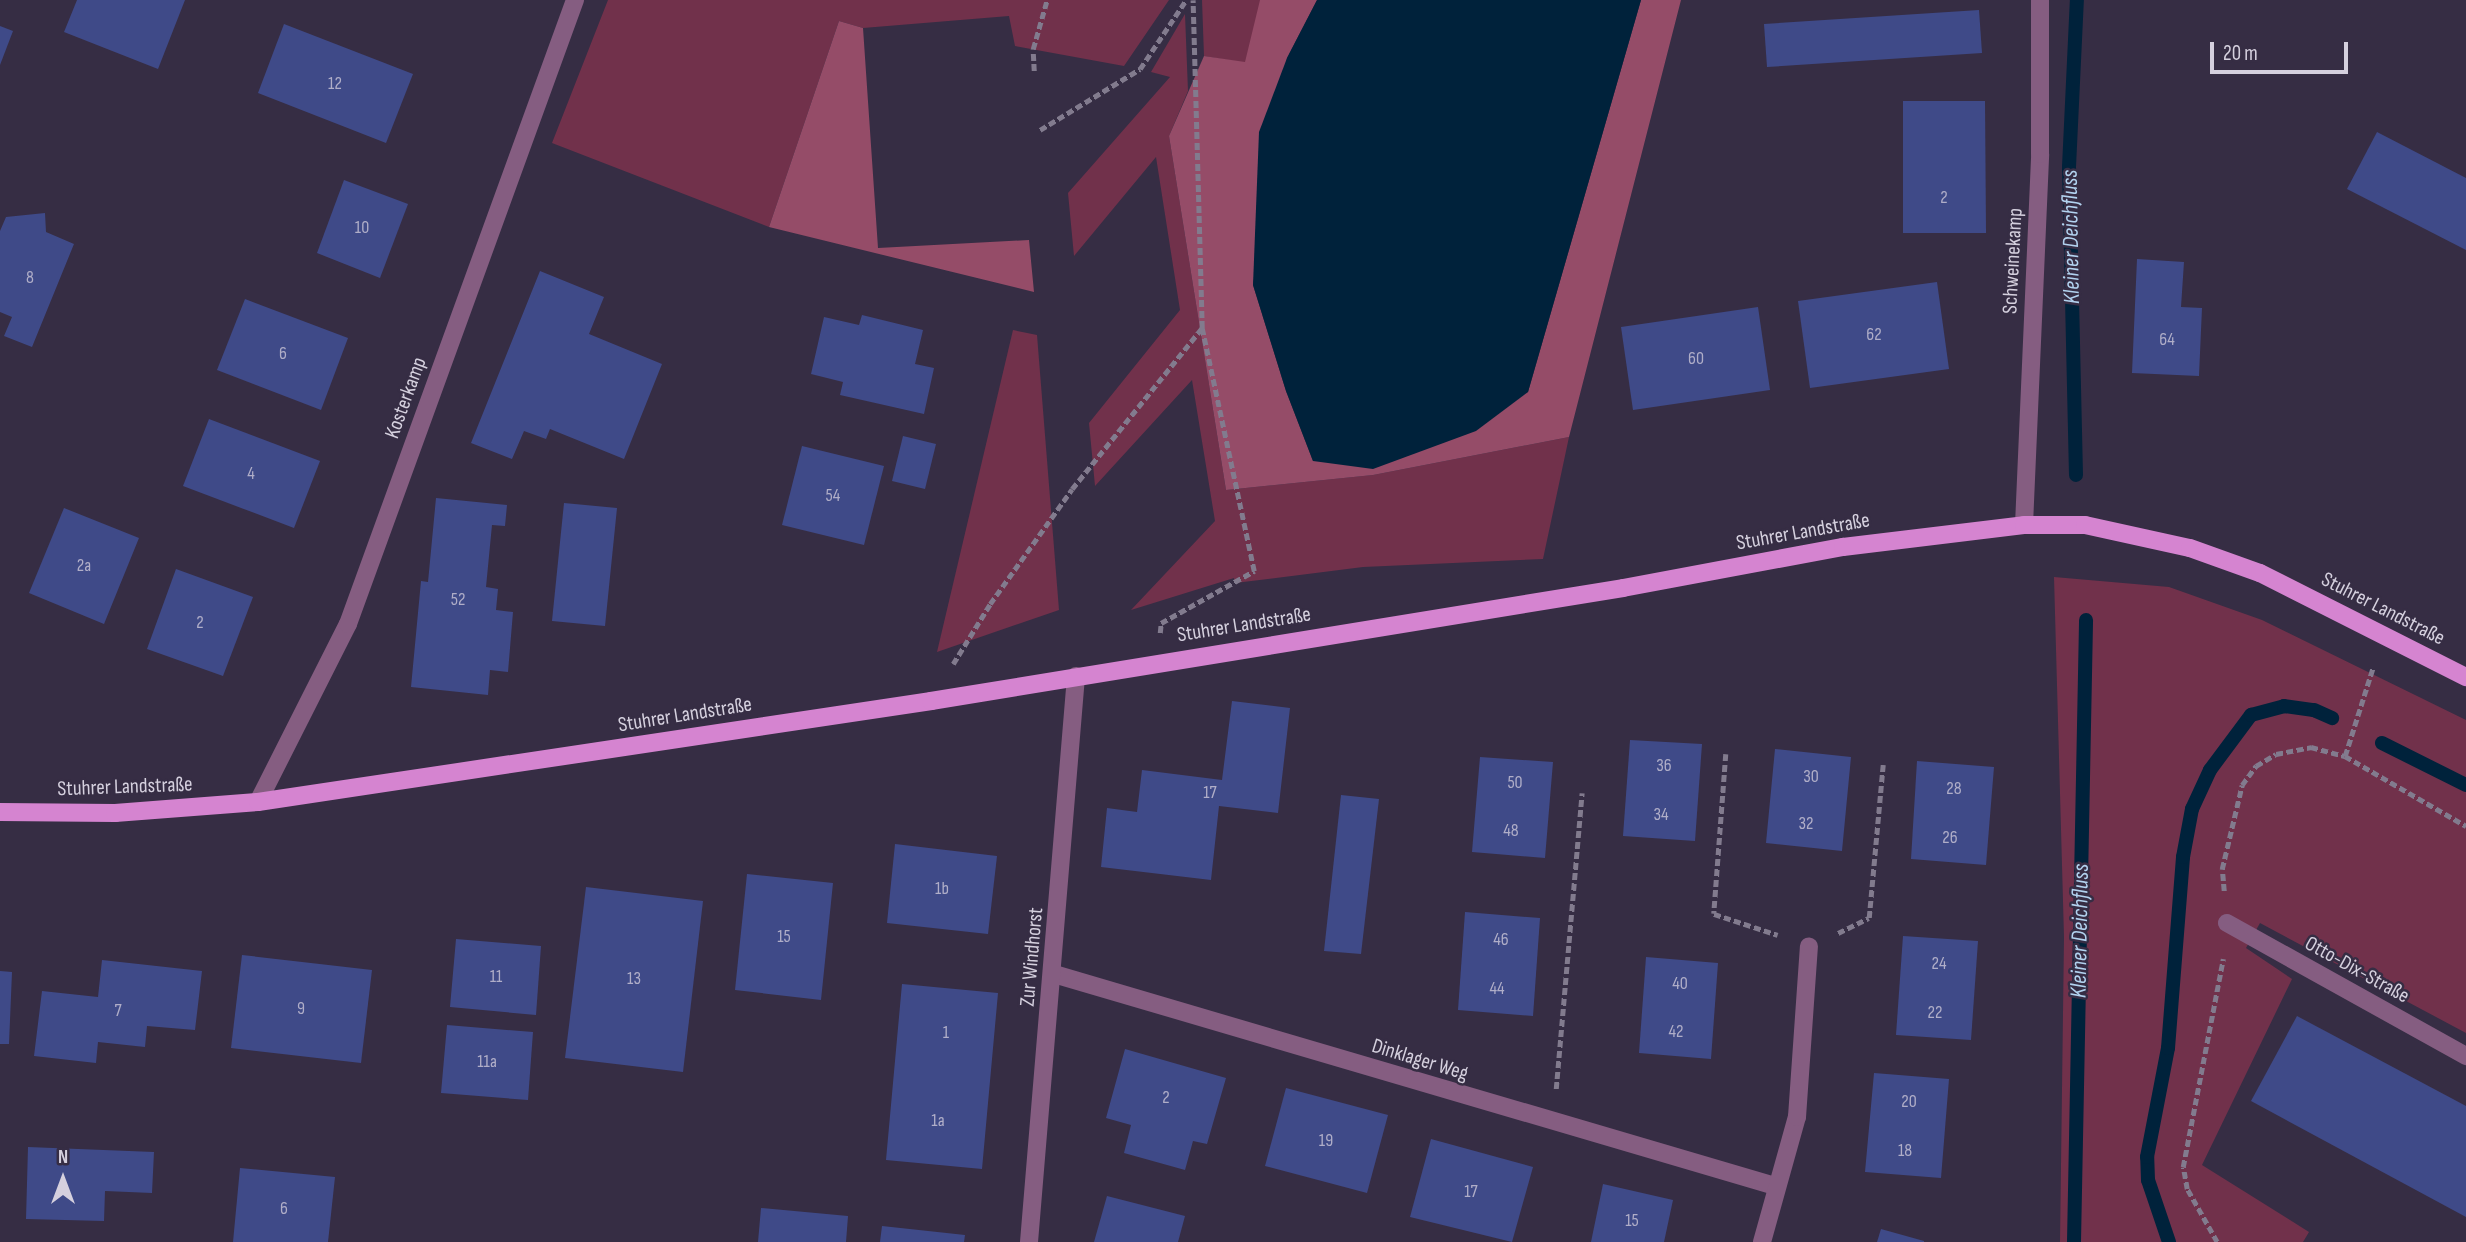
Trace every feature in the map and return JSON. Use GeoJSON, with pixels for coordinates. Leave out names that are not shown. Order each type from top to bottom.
{"type":"FeatureCollection","features":[{"type":"Feature","properties":{"kind":"main road","name":"Stuhrer Landstraße"},"geometry":{"type":"LineString","coordinates":[[0,811],[115,813],[258,802],[931,701],[1623,588],[1843,547],[2024,524],[2085,525],[2190,548],[2260,573],[2384,633],[2466,677]]}},
{"type":"Feature","properties":{"kind":"street","name":"Kosterkamp"},"geometry":{"type":"LineString","coordinates":[[258,802],[348,624],[575,0]]}},
{"type":"Feature","properties":{"kind":"street","name":"Schweinekamp"},"geometry":{"type":"LineString","coordinates":[[2024,524],[2040,154],[2040,0]]}},
{"type":"Feature","properties":{"kind":"street","name":"Zur Windhorst"},"geometry":{"type":"LineString","coordinates":[[1029,1242],[1054,974],[1076,676]]}},
{"type":"Feature","properties":{"kind":"street","name":"Otto-Dix-Straße"},"geometry":{"type":"LineString","coordinates":[[2227,923],[2466,1056]]}},
{"type":"Feature","properties":{"kind":"street"},"geometry":{"type":"LineString","coordinates":[[1762,1242],[1775,1186],[1788,1163],[1797,1117],[1810,946]]}},
{"type":"Feature","properties":{"kind":"street","name":"Dinklager Weg"},"geometry":{"type":"LineString","coordinates":[[1054,974],[1553,1124],[1775,1186]]}},
{"type":"Feature","properties":{"kind":"path"},"geometry":{"type":"LineString","coordinates":[[1034,71],[1033,49],[1047,0]]}},
{"type":"Feature","properties":{"kind":"path"},"geometry":{"type":"LineString","coordinates":[[1041,130],[1140,69],[1186,0]]}},
{"type":"Feature","properties":{"kind":"path"},"geometry":{"type":"LineString","coordinates":[[1160,662],[1161,623],[1254,570],[1202,328],[1193,0]]}},
{"type":"Feature","properties":{"kind":"path"},"geometry":{"type":"LineString","coordinates":[[931,701],[990,604],[1072,489],[1202,328]]}},
{"type":"Feature","properties":{"kind":"path"},"geometry":{"type":"LineString","coordinates":[[2345,756],[2384,633]]}},
{"type":"Feature","properties":{"kind":"path"},"geometry":{"type":"LineString","coordinates":[[2217,1242],[2187,1189],[2183,1167],[2217,998],[2227,923],[2222,869],[2242,785],[2256,766],[2276,754],[2311,747],[2345,756],[2466,826]]}},
{"type":"Feature","properties":{"kind":"path"},"geometry":{"type":"LineString","coordinates":[[1726,754],[1714,914],[1810,946],[1870,918],[1883,765]]}},
{"type":"Feature","properties":{"kind":"path"},"geometry":{"type":"LineString","coordinates":[[1553,1124],[1582,793]]}},
{"type":"Feature","properties":{"kind":"shaded area"},"geometry":{"type":"Polygon","coordinates":[[[608,0],[1169,0],[1124,66],[1015,46],[1009,16],[863,28],[839,21],[769,227],[552,143],[608,0]]]}},
{"type":"Feature","properties":{"kind":"shaded area"},"geometry":{"type":"Polygon","coordinates":[[[1202,0],[1317,0],[1302,28],[1245,63],[1204,56],[1202,0]]]}},
{"type":"Feature","properties":{"kind":"shaded area"},"geometry":{"type":"Polygon","coordinates":[[[1260,0],[1317,0],[1287,58],[1253,285],[1286,391],[1313,461],[1528,392],[1641,0],[1681,0],[1569,437],[1373,475],[1226,490],[1169,136],[1204,56],[1245,62],[1260,0]]]}},
{"type":"Feature","properties":{"kind":"shaded area"},"geometry":{"type":"Polygon","coordinates":[[[1185,14],[1188,91],[1169,136],[1226,490],[1373,475],[1569,437],[1543,559],[1363,567],[1235,583],[1234,578],[1131,610],[1215,521],[1192,380],[1095,486],[1089,423],[1180,310],[1156,157],[1074,256],[1068,193],[1170,77],[1151,72],[1185,14]]]}},
{"type":"Feature","properties":{"kind":"shaded area"},"geometry":{"type":"Polygon","coordinates":[[[839,21],[863,28],[878,248],[1029,240],[1034,292],[769,227],[839,21]]]}},
{"type":"Feature","properties":{"kind":"shaded area"},"geometry":{"type":"Polygon","coordinates":[[[1013,330],[1037,335],[1059,610],[937,652],[1013,330]]]}},
{"type":"Feature","properties":{"kind":"shaded area"},"geometry":{"type":"Polygon","coordinates":[[[2054,577],[2169,587],[2262,620],[2466,720],[2466,1033],[2260,923],[2246,948],[2292,979],[2202,1165],[2309,1232],[2303,1242],[2060,1242],[2064,937],[2054,577]]]}},
{"type":"Feature","properties":{"kind":"water"},"geometry":{"type":"Polygon","coordinates":[[[1317,0],[1641,0],[1528,392],[1476,431],[1373,469],[1313,461],[1286,391],[1253,285],[1259,132],[1287,58],[1317,0]]]}},
{"type":"Feature","properties":{"kind":"building"},"geometry":{"type":"Polygon","coordinates":[[[77,0],[185,0],[158,69],[64,32],[77,0]]]}},
{"type":"Feature","properties":{"kind":"building"},"geometry":{"type":"Polygon","coordinates":[[[1979,10],[1982,53],[1767,67],[1764,24],[1979,10]]]}},
{"type":"Feature","properties":{"kind":"building"},"geometry":{"type":"Polygon","coordinates":[[[284,24],[413,74],[386,143],[258,93],[284,24]]]}},
{"type":"Feature","properties":{"kind":"building"},"geometry":{"type":"Polygon","coordinates":[[[0,26],[13,31],[0,65],[0,26]]]}},
{"type":"Feature","properties":{"kind":"building"},"geometry":{"type":"Polygon","coordinates":[[[1903,101],[1985,101],[1986,233],[1903,233],[1903,101]]]}},
{"type":"Feature","properties":{"kind":"building"},"geometry":{"type":"Polygon","coordinates":[[[2377,132],[2466,178],[2466,250],[2347,189],[2377,132]]]}},
{"type":"Feature","properties":{"kind":"building"},"geometry":{"type":"Polygon","coordinates":[[[344,180],[408,204],[380,278],[317,253],[344,180]]]}},
{"type":"Feature","properties":{"kind":"building"},"geometry":{"type":"Polygon","coordinates":[[[45,213],[46,232],[74,244],[32,347],[4,336],[12,317],[0,312],[0,231],[6,217],[45,213]]]}},
{"type":"Feature","properties":{"kind":"building"},"geometry":{"type":"Polygon","coordinates":[[[2137,259],[2184,262],[2181,307],[2202,308],[2199,376],[2132,373],[2137,259]]]}},
{"type":"Feature","properties":{"kind":"building"},"geometry":{"type":"Polygon","coordinates":[[[540,271],[604,297],[589,334],[662,364],[624,459],[550,429],[546,439],[524,431],[512,459],[471,443],[540,271]]]}},
{"type":"Feature","properties":{"kind":"building"},"geometry":{"type":"Polygon","coordinates":[[[1937,282],[1949,369],[1810,388],[1798,301],[1937,282]]]}},
{"type":"Feature","properties":{"kind":"building"},"geometry":{"type":"Polygon","coordinates":[[[245,299],[348,338],[321,410],[217,370],[245,299]]]}},
{"type":"Feature","properties":{"kind":"building"},"geometry":{"type":"Polygon","coordinates":[[[1758,307],[1770,390],[1633,410],[1621,327],[1758,307]]]}},
{"type":"Feature","properties":{"kind":"building"},"geometry":{"type":"Polygon","coordinates":[[[862,315],[923,330],[915,364],[934,368],[924,414],[840,395],[843,382],[811,374],[824,317],[859,325],[862,315]]]}},
{"type":"Feature","properties":{"kind":"building"},"geometry":{"type":"Polygon","coordinates":[[[209,419],[320,461],[294,528],[183,486],[209,419]]]}},
{"type":"Feature","properties":{"kind":"building"},"geometry":{"type":"Polygon","coordinates":[[[903,436],[936,444],[925,489],[892,481],[903,436]]]}},
{"type":"Feature","properties":{"kind":"building"},"geometry":{"type":"Polygon","coordinates":[[[802,446],[884,466],[864,545],[782,525],[802,446]]]}},
{"type":"Feature","properties":{"kind":"building"},"geometry":{"type":"Polygon","coordinates":[[[436,498],[507,505],[505,526],[492,525],[486,587],[498,589],[496,610],[513,612],[508,672],[490,670],[488,695],[411,687],[421,581],[428,582],[436,498]]]}},
{"type":"Feature","properties":{"kind":"building"},"geometry":{"type":"Polygon","coordinates":[[[564,503],[617,508],[605,626],[552,621],[564,503]]]}},
{"type":"Feature","properties":{"kind":"building"},"geometry":{"type":"Polygon","coordinates":[[[64,508],[139,538],[104,624],[29,593],[64,508]]]}},
{"type":"Feature","properties":{"kind":"building"},"geometry":{"type":"Polygon","coordinates":[[[176,569],[253,597],[223,676],[147,649],[176,569]]]}},
{"type":"Feature","properties":{"kind":"building"},"geometry":{"type":"Polygon","coordinates":[[[1232,701],[1290,708],[1278,813],[1219,806],[1211,880],[1101,867],[1107,808],[1137,812],[1142,770],[1222,780],[1232,701]]]}},
{"type":"Feature","properties":{"kind":"building"},"geometry":{"type":"Polygon","coordinates":[[[1630,740],[1702,744],[1695,841],[1623,836],[1630,740]]]}},
{"type":"Feature","properties":{"kind":"building"},"geometry":{"type":"Polygon","coordinates":[[[1775,749],[1851,757],[1842,851],[1766,843],[1775,749]]]}},
{"type":"Feature","properties":{"kind":"building"},"geometry":{"type":"Polygon","coordinates":[[[1480,757],[1553,762],[1545,858],[1472,852],[1480,757]]]}},
{"type":"Feature","properties":{"kind":"building"},"geometry":{"type":"Polygon","coordinates":[[[1917,761],[1994,767],[1986,865],[1911,859],[1917,761]]]}},
{"type":"Feature","properties":{"kind":"building"},"geometry":{"type":"Polygon","coordinates":[[[1341,795],[1379,799],[1361,954],[1324,951],[1341,795]]]}},
{"type":"Feature","properties":{"kind":"building"},"geometry":{"type":"Polygon","coordinates":[[[895,844],[997,856],[988,934],[887,923],[895,844]]]}},
{"type":"Feature","properties":{"kind":"building"},"geometry":{"type":"Polygon","coordinates":[[[747,874],[833,883],[821,1000],[735,990],[747,874]]]}},
{"type":"Feature","properties":{"kind":"building"},"geometry":{"type":"Polygon","coordinates":[[[586,887],[703,901],[683,1072],[565,1058],[586,887]]]}},
{"type":"Feature","properties":{"kind":"building"},"geometry":{"type":"Polygon","coordinates":[[[1465,912],[1540,918],[1533,1016],[1458,1010],[1465,912]]]}},
{"type":"Feature","properties":{"kind":"building"},"geometry":{"type":"Polygon","coordinates":[[[1903,936],[1978,941],[1971,1040],[1896,1035],[1903,936]]]}},
{"type":"Feature","properties":{"kind":"building"},"geometry":{"type":"Polygon","coordinates":[[[456,939],[541,946],[536,1015],[450,1007],[456,939]]]}},
{"type":"Feature","properties":{"kind":"building"},"geometry":{"type":"Polygon","coordinates":[[[242,955],[372,970],[361,1063],[231,1048],[242,955]]]}},
{"type":"Feature","properties":{"kind":"building"},"geometry":{"type":"Polygon","coordinates":[[[1646,957],[1718,963],[1711,1059],[1639,1053],[1646,957]]]}},
{"type":"Feature","properties":{"kind":"building"},"geometry":{"type":"Polygon","coordinates":[[[102,960],[202,971],[195,1030],[147,1026],[145,1047],[98,1042],[96,1063],[34,1056],[42,991],[98,997],[102,960]]]}},
{"type":"Feature","properties":{"kind":"building"},"geometry":{"type":"Polygon","coordinates":[[[0,971],[12,972],[9,1044],[0,1044],[0,971]]]}},
{"type":"Feature","properties":{"kind":"building"},"geometry":{"type":"Polygon","coordinates":[[[902,984],[998,993],[982,1169],[886,1160],[902,984]]]}},
{"type":"Feature","properties":{"kind":"building"},"geometry":{"type":"Polygon","coordinates":[[[2297,1016],[2466,1106],[2466,1217],[2251,1101],[2297,1016]]]}},
{"type":"Feature","properties":{"kind":"building"},"geometry":{"type":"Polygon","coordinates":[[[447,1025],[533,1032],[528,1100],[441,1093],[447,1025]]]}},
{"type":"Feature","properties":{"kind":"building"},"geometry":{"type":"Polygon","coordinates":[[[1125,1049],[1226,1078],[1207,1144],[1193,1141],[1185,1170],[1124,1153],[1131,1125],[1106,1118],[1125,1049]]]}},
{"type":"Feature","properties":{"kind":"building"},"geometry":{"type":"Polygon","coordinates":[[[1874,1073],[1949,1079],[1941,1178],[1865,1172],[1874,1073]]]}},
{"type":"Feature","properties":{"kind":"building"},"geometry":{"type":"Polygon","coordinates":[[[1286,1088],[1388,1115],[1367,1193],[1265,1166],[1286,1088]]]}},
{"type":"Feature","properties":{"kind":"building"},"geometry":{"type":"Polygon","coordinates":[[[1431,1139],[1533,1167],[1512,1242],[1410,1217],[1431,1139]]]}},
{"type":"Feature","properties":{"kind":"building"},"geometry":{"type":"Polygon","coordinates":[[[28,1147],[154,1152],[152,1193],[105,1191],[104,1221],[26,1219],[28,1147]]]}},
{"type":"Feature","properties":{"kind":"building"},"geometry":{"type":"Polygon","coordinates":[[[240,1168],[335,1177],[328,1242],[233,1242],[240,1168]]]}},
{"type":"Feature","properties":{"kind":"building"},"geometry":{"type":"Polygon","coordinates":[[[1603,1184],[1673,1200],[1664,1242],[1591,1242],[1603,1184]]]}},
{"type":"Feature","properties":{"kind":"building"},"geometry":{"type":"Polygon","coordinates":[[[1107,1196],[1185,1216],[1178,1242],[1094,1242],[1107,1196]]]}},
{"type":"Feature","properties":{"kind":"building"},"geometry":{"type":"Polygon","coordinates":[[[761,1208],[848,1216],[846,1242],[758,1242],[761,1208]]]}},
{"type":"Feature","properties":{"kind":"building"},"geometry":{"type":"Polygon","coordinates":[[[882,1226],[965,1235],[964,1242],[880,1242],[882,1226]]]}},
{"type":"Feature","properties":{"kind":"building"},"geometry":{"type":"Polygon","coordinates":[[[1881,1229],[1924,1241],[1924,1242],[1877,1242],[1881,1229]]]}},
{"type":"Feature","properties":{"kind":"waterway","name":"Kleiner Deichfluss"},"geometry":{"type":"LineString","coordinates":[[2076,475],[2069,167],[2077,0]]}},
{"type":"Feature","properties":{"kind":"waterway","name":"Kleiner Deichfluss"},"geometry":{"type":"LineString","coordinates":[[2074,1242],[2086,620]]}},
{"type":"Feature","properties":{"kind":"waterway"},"geometry":{"type":"LineString","coordinates":[[2169,1242],[2148,1180],[2147,1157],[2168,1048],[2183,857],[2192,809],[2210,770],[2251,715],[2284,706],[2314,710],[2332,718]]}},
{"type":"Feature","properties":{"kind":"waterway"},"geometry":{"type":"LineString","coordinates":[[2382,743],[2466,785]]}}]}
